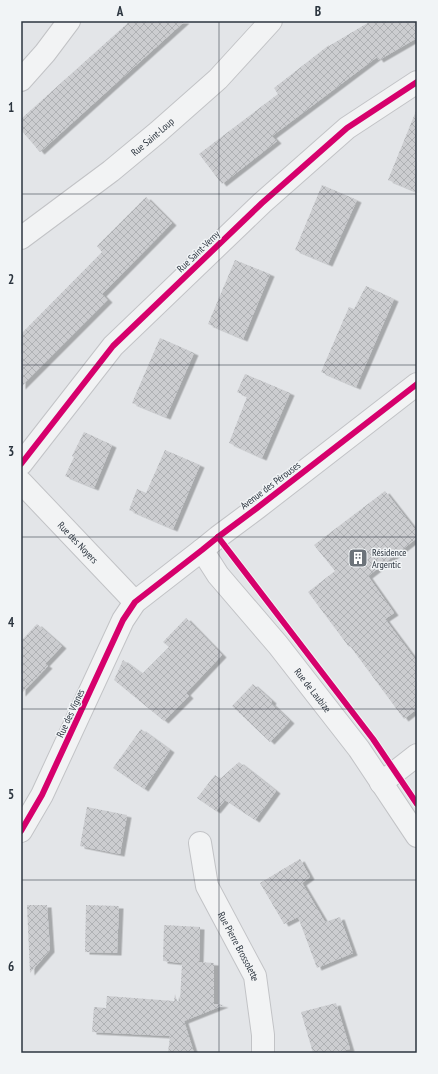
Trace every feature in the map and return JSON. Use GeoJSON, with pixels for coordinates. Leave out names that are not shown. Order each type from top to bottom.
{"type":"FeatureCollection","features":[{"type":"Feature","properties":{"kind":"street"},"geometry":{"type":"LineString","coordinates":[[21,80],[45,53],[69,21]]}},
{"type":"Feature","properties":{"kind":"street","name":"Rue Saint-Loup"},"geometry":{"type":"LineString","coordinates":[[21,238],[111,171],[158,132],[218,79],[271,21]]}},
{"type":"Feature","properties":{"kind":"street","name":"Rue Saint-Verny"},"geometry":{"type":"LineString","coordinates":[[21,464],[113,346],[262,203],[347,128],[417,82]]}},
{"type":"Feature","properties":{"kind":"street","name":"Avenue des Pérouses"},"geometry":{"type":"LineString","coordinates":[[135,602],[417,384]]}},
{"type":"Feature","properties":{"kind":"street","name":"Rue des Noyers"},"geometry":{"type":"LineString","coordinates":[[21,482],[135,602]]}},
{"type":"Feature","properties":{"kind":"street","name":"Rue de Laubize"},"geometry":{"type":"LineString","coordinates":[[202,550],[218,575],[309,683],[359,749],[417,836]]}},
{"type":"Feature","properties":{"kind":"street","name":"Rue des Vignes"},"geometry":{"type":"LineString","coordinates":[[21,831],[42,795],[124,620],[135,602]]}},
{"type":"Feature","properties":{"kind":"street"},"geometry":{"type":"LineString","coordinates":[[381,783],[417,755]]}},
{"type":"Feature","properties":{"kind":"street","name":"Rue Pierre Brossolette"},"geometry":{"type":"LineString","coordinates":[[200,843],[207,886],[255,976],[263,1035],[263,1053]]}},
{"type":"Feature","properties":{"kind":"building"},"geometry":{"type":"Polygon","coordinates":[[[130,21],[185,21],[40,152],[21,130],[21,119],[130,21]]]}},
{"type":"Feature","properties":{"kind":"building"},"geometry":{"type":"Polygon","coordinates":[[[371,21],[417,21],[417,38],[379,60],[377,57],[272,136],[277,141],[222,184],[199,154],[278,94],[274,88],[329,45],[371,21]]]}},
{"type":"Feature","properties":{"kind":"building"},"geometry":{"type":"Polygon","coordinates":[[[417,111],[417,192],[388,180],[417,111]]]}},
{"type":"Feature","properties":{"kind":"building"},"geometry":{"type":"Polygon","coordinates":[[[322,185],[357,200],[328,264],[295,250],[322,185]]]}},
{"type":"Feature","properties":{"kind":"building"},"geometry":{"type":"Polygon","coordinates":[[[146,197],[172,223],[102,294],[108,300],[21,387],[21,334],[102,252],[97,246],[146,197]]]}},
{"type":"Feature","properties":{"kind":"building"},"geometry":{"type":"Polygon","coordinates":[[[235,260],[270,274],[243,339],[208,324],[235,260]]]}},
{"type":"Feature","properties":{"kind":"building"},"geometry":{"type":"Polygon","coordinates":[[[366,286],[394,299],[356,387],[321,372],[349,307],[354,309],[366,286]]]}},
{"type":"Feature","properties":{"kind":"building"},"geometry":{"type":"Polygon","coordinates":[[[160,338],[194,353],[166,417],[132,403],[160,338]]]}},
{"type":"Feature","properties":{"kind":"building"},"geometry":{"type":"Polygon","coordinates":[[[245,374],[290,393],[262,458],[229,443],[247,397],[237,392],[245,374]]]}},
{"type":"Feature","properties":{"kind":"building"},"geometry":{"type":"Polygon","coordinates":[[[84,432],[112,445],[94,488],[65,476],[74,457],[72,456],[84,432]]]}},
{"type":"Feature","properties":{"kind":"building"},"geometry":{"type":"Polygon","coordinates":[[[165,450],[200,465],[173,529],[129,510],[137,489],[146,493],[165,450]]]}},
{"type":"Feature","properties":{"kind":"building","name":"Résidence Argentic"},"geometry":{"type":"Polygon","coordinates":[[[385,491],[417,532],[417,538],[368,576],[394,613],[385,619],[417,662],[417,709],[404,719],[308,592],[335,571],[314,545],[385,491]]]}},
{"type":"Feature","properties":{"kind":"building"},"geometry":{"type":"Polygon","coordinates":[[[186,618],[222,655],[186,693],[189,696],[164,721],[114,680],[123,660],[142,674],[169,647],[163,642],[186,618]]]}},
{"type":"Feature","properties":{"kind":"building"},"geometry":{"type":"Polygon","coordinates":[[[37,624],[62,646],[45,664],[48,666],[21,694],[21,641],[37,624]]]}},
{"type":"Feature","properties":{"kind":"building"},"geometry":{"type":"Polygon","coordinates":[[[253,684],[272,701],[271,703],[290,721],[270,742],[232,706],[253,684]]]}},
{"type":"Feature","properties":{"kind":"building"},"geometry":{"type":"Polygon","coordinates":[[[141,729],[170,750],[144,789],[113,768],[141,729]]]}},
{"type":"Feature","properties":{"kind":"building"},"geometry":{"type":"Polygon","coordinates":[[[239,762],[276,791],[255,820],[225,800],[216,811],[197,798],[215,775],[220,779],[239,762]]]}},
{"type":"Feature","properties":{"kind":"building"},"geometry":{"type":"Polygon","coordinates":[[[87,807],[127,815],[120,854],[80,846],[87,807]]]}},
{"type":"Feature","properties":{"kind":"building"},"geometry":{"type":"Polygon","coordinates":[[[300,859],[310,877],[302,883],[325,922],[340,917],[353,953],[317,968],[298,917],[284,924],[260,883],[300,859]]]}},
{"type":"Feature","properties":{"kind":"building"},"geometry":{"type":"Polygon","coordinates":[[[27,905],[47,905],[50,950],[30,973],[27,905]]]}},
{"type":"Feature","properties":{"kind":"building"},"geometry":{"type":"Polygon","coordinates":[[[86,905],[119,906],[117,953],[85,952],[86,905]]]}},
{"type":"Feature","properties":{"kind":"building"},"geometry":{"type":"Polygon","coordinates":[[[164,925],[200,927],[199,962],[214,963],[214,1004],[224,1005],[184,1021],[194,1053],[168,1053],[170,1036],[92,1032],[94,1007],[106,1008],[107,996],[174,1001],[175,994],[177,1001],[180,1002],[182,963],[163,961],[164,925]]]}},
{"type":"Feature","properties":{"kind":"building"},"geometry":{"type":"Polygon","coordinates":[[[336,1003],[350,1049],[335,1053],[313,1053],[301,1012],[336,1003]]]}},
{"type":"Feature","properties":{"kind":"cycle path"},"geometry":{"type":"LineString","coordinates":[[21,464],[113,346],[262,203],[347,128],[417,82]]}},
{"type":"Feature","properties":{"kind":"cycle path"},"geometry":{"type":"LineString","coordinates":[[21,831],[42,795],[123,620],[135,602],[417,384]]}},
{"type":"Feature","properties":{"kind":"cycle path"},"geometry":{"type":"LineString","coordinates":[[218,537],[373,739],[417,804]]}},
{"type":"Feature","properties":{"kind":"place","name":"Résidence Argentic"},"geometry":{"type":"Point","coordinates":[358,558]}}]}
